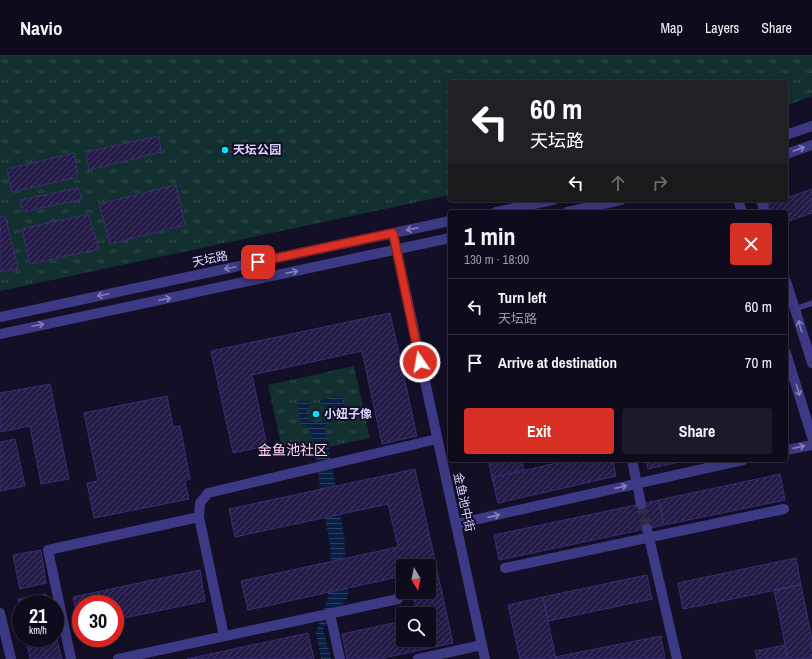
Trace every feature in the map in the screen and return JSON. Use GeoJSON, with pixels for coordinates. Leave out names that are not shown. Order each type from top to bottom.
{"type":"FeatureCollection","features":[{"type":"Feature","properties":{"kind":"street"},"geometry":{"type":"LineString","coordinates":[[788,134],[812,126]]}},
{"type":"Feature","properties":{"kind":"street"},"geometry":{"type":"LineString","coordinates":[[788,153],[812,145]]}},
{"type":"Feature","properties":{"kind":"street"},"geometry":{"type":"LineString","coordinates":[[506,210],[544,202]]}},
{"type":"Feature","properties":{"kind":"street"},"geometry":{"type":"LineString","coordinates":[[576,210],[612,202]]}},
{"type":"Feature","properties":{"kind":"street","name":"天坛路"},"geometry":{"type":"LineString","coordinates":[[0,317],[448,222]]}},
{"type":"Feature","properties":{"kind":"street","name":"金鱼池中街"},"geometry":{"type":"LineString","coordinates":[[393,233],[485,659]]}},
{"type":"Feature","properties":{"kind":"street"},"geometry":{"type":"LineString","coordinates":[[0,334],[448,238]]}},
{"type":"Feature","properties":{"kind":"street"},"geometry":{"type":"LineString","coordinates":[[788,287],[812,363]]}},
{"type":"Feature","properties":{"kind":"street"},"geometry":{"type":"LineString","coordinates":[[788,359],[812,437]]}},
{"type":"Feature","properties":{"kind":"street"},"geometry":{"type":"LineString","coordinates":[[224,636],[199,517],[200,503],[208,492],[437,439]]}},
{"type":"Feature","properties":{"kind":"street"},"geometry":{"type":"LineString","coordinates":[[788,450],[812,445]]}},
{"type":"Feature","properties":{"kind":"street"},"geometry":{"type":"LineString","coordinates":[[632,462],[642,504]]}},
{"type":"Feature","properties":{"kind":"street"},"geometry":{"type":"LineString","coordinates":[[456,524],[734,462]]}},
{"type":"Feature","properties":{"kind":"street"},"geometry":{"type":"LineString","coordinates":[[505,568],[648,533],[784,509]]}},
{"type":"Feature","properties":{"kind":"street"},"geometry":{"type":"LineString","coordinates":[[71,659],[48,550],[199,517]]}},
{"type":"Feature","properties":{"kind":"street"},"geometry":{"type":"LineString","coordinates":[[648,533],[677,659]]}},
{"type":"Feature","properties":{"kind":"street"},"geometry":{"type":"LineString","coordinates":[[118,659],[163,654],[224,636],[398,599]]}},
{"type":"Feature","properties":{"kind":"street"},"geometry":{"type":"LineString","coordinates":[[0,613],[11,659]]}},
{"type":"Feature","properties":{"kind":"street"},"geometry":{"type":"LineString","coordinates":[[330,614],[340,659]]}},
{"type":"Feature","properties":{"kind":"street"},"geometry":{"type":"LineString","coordinates":[[418,659],[482,645]]}},
{"type":"Feature","properties":{"kind":"lane"},"geometry":{"type":"LineString","coordinates":[[795,309],[812,303]]}},
{"type":"Feature","properties":{"kind":"green space","name":"天坛公园"},"geometry":{"type":"Polygon","coordinates":[[[0,56],[812,56],[812,96],[788,105],[788,80],[448,80],[448,195],[0,291],[0,56]]]}},
{"type":"Feature","properties":{"kind":"green space"},"geometry":{"type":"Polygon","coordinates":[[[354,366],[370,438],[284,457],[268,385],[354,366]]]}},
{"type":"Feature","properties":{"kind":"water"},"geometry":{"type":"Polygon","coordinates":[[[342,396],[347,419],[336,419],[325,426],[344,536],[348,597],[323,629],[331,659],[321,659],[316,633],[328,597],[331,552],[311,431],[301,424],[297,403],[309,401],[310,405],[307,411],[308,419],[314,422],[320,422],[329,414],[327,408],[322,405],[320,400],[342,396]]]}},
{"type":"Feature","properties":{"kind":"building"},"geometry":{"type":"Polygon","coordinates":[[[159,136],[161,152],[89,170],[86,152],[159,136]]]}},
{"type":"Feature","properties":{"kind":"building"},"geometry":{"type":"Polygon","coordinates":[[[74,153],[78,177],[12,192],[7,169],[74,153]]]}},
{"type":"Feature","properties":{"kind":"building"},"geometry":{"type":"Polygon","coordinates":[[[176,185],[185,225],[110,244],[99,204],[176,185]]]}},
{"type":"Feature","properties":{"kind":"building"},"geometry":{"type":"Polygon","coordinates":[[[78,188],[82,199],[23,212],[20,200],[78,188]]]}},
{"type":"Feature","properties":{"kind":"building"},"geometry":{"type":"Polygon","coordinates":[[[812,189],[812,213],[788,221],[788,210],[768,210],[766,205],[775,202],[788,202],[788,197],[812,189]]]}},
{"type":"Feature","properties":{"kind":"building"},"geometry":{"type":"Polygon","coordinates":[[[88,214],[99,249],[30,264],[22,229],[88,214]]]}},
{"type":"Feature","properties":{"kind":"building"},"geometry":{"type":"Polygon","coordinates":[[[5,216],[18,268],[0,272],[0,217],[5,216]]]}},
{"type":"Feature","properties":{"kind":"building"},"geometry":{"type":"Polygon","coordinates":[[[390,313],[417,436],[382,444],[362,351],[252,375],[267,446],[233,453],[211,351],[390,313]]]}},
{"type":"Feature","properties":{"kind":"building"},"geometry":{"type":"Polygon","coordinates":[[[50,384],[69,479],[41,484],[30,426],[0,432],[0,393],[50,384]]]}},
{"type":"Feature","properties":{"kind":"building"},"geometry":{"type":"Polygon","coordinates":[[[167,396],[173,427],[180,426],[190,479],[185,481],[189,499],[94,518],[87,483],[98,481],[84,413],[167,396]]]}},
{"type":"Feature","properties":{"kind":"building"},"geometry":{"type":"Polygon","coordinates":[[[15,439],[25,486],[0,491],[0,442],[15,439]]]}},
{"type":"Feature","properties":{"kind":"building"},"geometry":{"type":"Polygon","coordinates":[[[488,462],[522,462],[524,470],[492,478],[488,462]]]}},
{"type":"Feature","properties":{"kind":"building"},"geometry":{"type":"Polygon","coordinates":[[[560,462],[613,462],[616,476],[498,503],[492,478],[560,462]]]}},
{"type":"Feature","properties":{"kind":"building"},"geometry":{"type":"Polygon","coordinates":[[[646,462],[679,462],[648,469],[646,462]]]}},
{"type":"Feature","properties":{"kind":"building"},"geometry":{"type":"Polygon","coordinates":[[[415,469],[435,559],[396,559],[396,578],[248,610],[241,581],[398,547],[388,504],[235,537],[229,509],[415,469]]]}},
{"type":"Feature","properties":{"kind":"building"},"geometry":{"type":"Polygon","coordinates":[[[780,474],[785,500],[664,525],[659,500],[780,474]]]}},
{"type":"Feature","properties":{"kind":"building"},"geometry":{"type":"Polygon","coordinates":[[[659,500],[664,525],[499,560],[494,535],[659,500]]]}},
{"type":"Feature","properties":{"kind":"building"},"geometry":{"type":"Polygon","coordinates":[[[41,550],[46,583],[20,589],[13,555],[41,550]]]}},
{"type":"Feature","properties":{"kind":"building"},"geometry":{"type":"Polygon","coordinates":[[[796,558],[801,585],[683,609],[678,583],[796,558]]]}},
{"type":"Feature","properties":{"kind":"building"},"geometry":{"type":"Polygon","coordinates":[[[436,565],[453,643],[436,647],[436,607],[415,607],[414,599],[436,599],[436,565]]]}},
{"type":"Feature","properties":{"kind":"building"},"geometry":{"type":"Polygon","coordinates":[[[200,570],[205,601],[124,618],[124,595],[82,595],[200,570]]]}},
{"type":"Feature","properties":{"kind":"building"},"geometry":{"type":"Polygon","coordinates":[[[647,575],[652,599],[548,621],[543,597],[647,575]]]}},
{"type":"Feature","properties":{"kind":"building"},"geometry":{"type":"Polygon","coordinates":[[[801,585],[812,640],[812,659],[788,659],[774,590],[801,585]]]}},
{"type":"Feature","properties":{"kind":"building"},"geometry":{"type":"Polygon","coordinates":[[[543,597],[556,659],[520,659],[508,605],[543,597]]]}},
{"type":"Feature","properties":{"kind":"building"},"geometry":{"type":"Polygon","coordinates":[[[396,622],[396,647],[434,647],[379,659],[347,659],[342,634],[396,622]]]}},
{"type":"Feature","properties":{"kind":"building"},"geometry":{"type":"Polygon","coordinates":[[[308,633],[314,659],[187,659],[308,633]]]}},
{"type":"Feature","properties":{"kind":"building"},"geometry":{"type":"Polygon","coordinates":[[[661,636],[665,659],[556,659],[555,657],[661,636]]]}},
{"type":"Feature","properties":{"kind":"building"},"geometry":{"type":"Polygon","coordinates":[[[785,645],[788,659],[757,659],[755,651],[785,645]]]}},
{"type":"Feature","properties":{"kind":"building"},"geometry":{"type":"Polygon","coordinates":[[[28,647],[59,647],[62,659],[30,659],[28,647]]]}},
{"type":"Feature","properties":{"kind":"tunnel"},"geometry":{"type":"LineString","coordinates":[[641,504],[647,529]]}},
{"type":"Feature","properties":{"kind":"place","name":"天坛公园"},"geometry":{"type":"Point","coordinates":[225,150]}},
{"type":"Feature","properties":{"kind":"place","name":"小妞子像"},"geometry":{"type":"Point","coordinates":[316,414]}},
{"type":"Feature","properties":{"kind":"district","name":"金鱼池社区"},"geometry":{"type":"Point","coordinates":[293,450]}},
{"type":"Feature","properties":{"kind":"route"},"geometry":{"type":"LineString","coordinates":[[258,262],[393,233],[420,362]]}}]}
